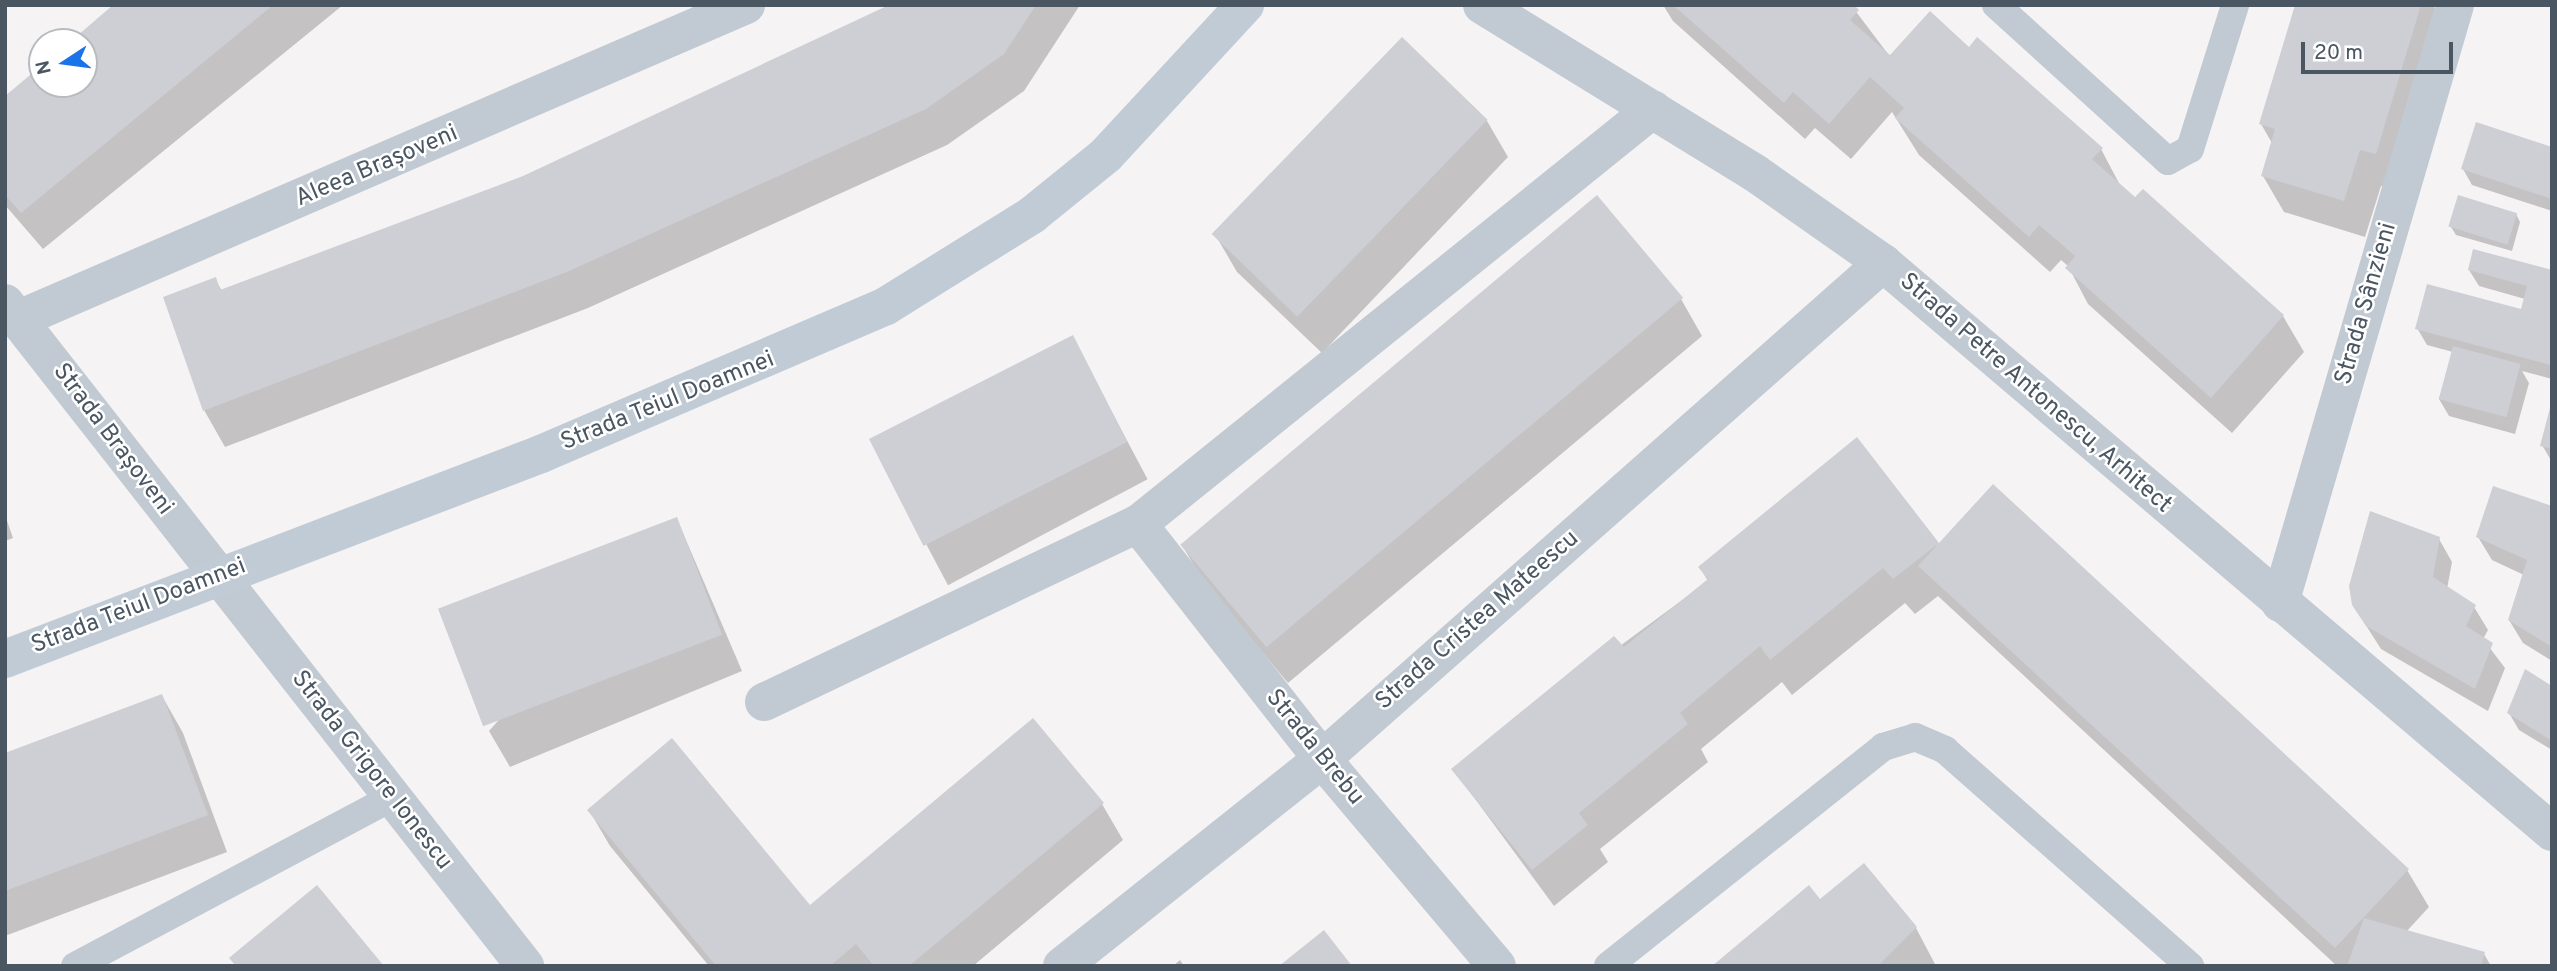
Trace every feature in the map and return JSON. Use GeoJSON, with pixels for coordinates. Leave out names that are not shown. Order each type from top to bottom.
{"type":"FeatureCollection","features":[{"type":"Feature","properties":{"kind":"street","name":"Aleea Brașoveni"},"geometry":{"type":"LineString","coordinates":[[10,316],[746,5]]}},
{"type":"Feature","properties":{"kind":"street","name":"Strada Teiul Doamnei"},"geometry":{"type":"LineString","coordinates":[[5,659],[553,449],[886,306],[1032,215],[1106,155],[1245,5]]}},
{"type":"Feature","properties":{"kind":"street","name":"Strada Petre Antonescu, Arhitect"},"geometry":{"type":"LineString","coordinates":[[1482,5],[1653,109],[1883,263],[2552,832]]}},
{"type":"Feature","properties":{"kind":"street","name":"Strada Sânzieni"},"geometry":{"type":"LineString","coordinates":[[2280,603],[2455,5]]}},
{"type":"Feature","properties":{"kind":"street"},"geometry":{"type":"LineString","coordinates":[[764,702],[1138,524],[1653,109]]}},
{"type":"Feature","properties":{"kind":"street","name":"Strada Cristea Mateescu"},"geometry":{"type":"LineString","coordinates":[[1062,966],[1322,759],[1883,263]]}},
{"type":"Feature","properties":{"kind":"street","name":"Strada Brașoveni"},"geometry":{"type":"LineString","coordinates":[[10,316],[217,578]]}},
{"type":"Feature","properties":{"kind":"street","name":"Strada Brebu"},"geometry":{"type":"LineString","coordinates":[[1138,524],[1322,759],[1497,966]]}},
{"type":"Feature","properties":{"kind":"street","name":"Strada Grigore Ionescu"},"geometry":{"type":"LineString","coordinates":[[217,578],[525,966]]}},
{"type":"Feature","properties":{"kind":"lane"},"geometry":{"type":"LineString","coordinates":[[1996,5],[2168,161],[2190,149],[2235,5]]}},
{"type":"Feature","properties":{"kind":"lane"},"geometry":{"type":"LineString","coordinates":[[1608,966],[1883,747],[1915,737],[1945,750],[2190,966]]}},
{"type":"Feature","properties":{"kind":"lane"},"geometry":{"type":"LineString","coordinates":[[75,966],[393,797]]}},
{"type":"Feature","properties":{"kind":"building"},"geometry":{"type":"Polygon","coordinates":[[[113,5],[273,5],[21,213],[5,195],[5,96],[28,77],[28,98],[98,98],[98,28],[86,28],[113,5]]]}},
{"type":"Feature","properties":{"kind":"building"},"geometry":{"type":"Polygon","coordinates":[[[889,5],[1036,5],[1004,54],[926,109],[567,272],[203,411],[163,297],[216,277],[220,290],[523,176],[889,5]]]}},
{"type":"Feature","properties":{"kind":"building"},"geometry":{"type":"Polygon","coordinates":[[[1673,5],[1854,5],[1859,10],[1850,20],[1890,55],[1930,11],[1969,47],[1977,37],[2103,148],[2092,159],[2135,197],[2143,189],[2284,315],[2211,398],[2065,268],[2075,256],[2039,225],[2029,237],[1895,118],[1904,108],[1870,77],[1829,124],[1793,92],[1784,103],[1673,5]]]}},
{"type":"Feature","properties":{"kind":"building"},"geometry":{"type":"Polygon","coordinates":[[[2295,5],[2421,5],[2376,154],[2360,150],[2344,201],[2261,176],[2275,129],[2259,124],[2295,5]]]}},
{"type":"Feature","properties":{"kind":"building"},"geometry":{"type":"Polygon","coordinates":[[[1402,37],[1488,120],[1297,317],[1212,234],[1402,37]]]}},
{"type":"Feature","properties":{"kind":"building"},"geometry":{"type":"Polygon","coordinates":[[[2476,122],[2552,147],[2552,199],[2461,169],[2476,122]]]}},
{"type":"Feature","properties":{"kind":"building"},"geometry":{"type":"Polygon","coordinates":[[[1597,195],[1683,298],[1266,647],[1180,545],[1597,195]]]}},
{"type":"Feature","properties":{"kind":"building"},"geometry":{"type":"Polygon","coordinates":[[[2458,195],[2517,213],[2508,245],[2448,227],[2458,195]]]}},
{"type":"Feature","properties":{"kind":"building"},"geometry":{"type":"Polygon","coordinates":[[[2473,249],[2552,270],[2550,365],[2415,329],[2427,284],[2521,309],[2527,286],[2468,270],[2473,249]]]}},
{"type":"Feature","properties":{"kind":"building"},"geometry":{"type":"Polygon","coordinates":[[[1073,335],[1127,442],[923,546],[869,439],[1073,335]]]}},
{"type":"Feature","properties":{"kind":"building"},"geometry":{"type":"Polygon","coordinates":[[[2453,346],[2521,364],[2506,417],[2439,399],[2453,346]]]}},
{"type":"Feature","properties":{"kind":"building"},"geometry":{"type":"Polygon","coordinates":[[[2552,404],[2552,449],[2540,446],[2552,404]]]}},
{"type":"Feature","properties":{"kind":"building"},"geometry":{"type":"Polygon","coordinates":[[[1857,437],[1939,543],[1893,579],[1883,568],[1770,660],[1760,646],[1680,713],[1688,724],[1579,813],[1588,825],[1532,870],[1451,769],[1614,636],[1624,647],[1708,579],[1698,567],[1857,437]]]}},
{"type":"Feature","properties":{"kind":"building"},"geometry":{"type":"Polygon","coordinates":[[[1993,484],[2409,869],[2335,948],[1918,566],[1993,484]]]}},
{"type":"Feature","properties":{"kind":"building"},"geometry":{"type":"Polygon","coordinates":[[[2493,486],[2552,506],[2552,647],[2508,620],[2527,560],[2476,537],[2493,486]]]}},
{"type":"Feature","properties":{"kind":"building"},"geometry":{"type":"Polygon","coordinates":[[[2370,511],[2440,537],[2433,577],[2476,605],[2466,626],[2493,643],[2475,689],[2366,626],[2352,605],[2349,586],[2370,511]]]}},
{"type":"Feature","properties":{"kind":"building"},"geometry":{"type":"Polygon","coordinates":[[[677,517],[722,635],[483,726],[438,609],[677,517]]]}},
{"type":"Feature","properties":{"kind":"building"},"geometry":{"type":"Polygon","coordinates":[[[2525,669],[2552,686],[2552,741],[2507,713],[2525,669]]]}},
{"type":"Feature","properties":{"kind":"building"},"geometry":{"type":"Polygon","coordinates":[[[162,694],[208,815],[5,891],[5,753],[162,694]]]}},
{"type":"Feature","properties":{"kind":"building"},"geometry":{"type":"Polygon","coordinates":[[[1033,718],[1104,803],[909,966],[874,966],[856,944],[830,966],[716,966],[587,810],[672,738],[810,905],[1033,718]]]}},
{"type":"Feature","properties":{"kind":"building"},"geometry":{"type":"Polygon","coordinates":[[[1864,863],[1917,927],[1878,966],[1712,966],[1809,885],[1820,899],[1864,863]]]}},
{"type":"Feature","properties":{"kind":"building"},"geometry":{"type":"Polygon","coordinates":[[[317,885],[384,966],[236,966],[229,958],[317,885]]]}},
{"type":"Feature","properties":{"kind":"building"},"geometry":{"type":"Polygon","coordinates":[[[2364,918],[2485,952],[2481,966],[2347,966],[2364,918]]]}},
{"type":"Feature","properties":{"kind":"building"},"geometry":{"type":"Polygon","coordinates":[[[1324,930],[1352,966],[1279,966],[1324,930]]]}}]}
